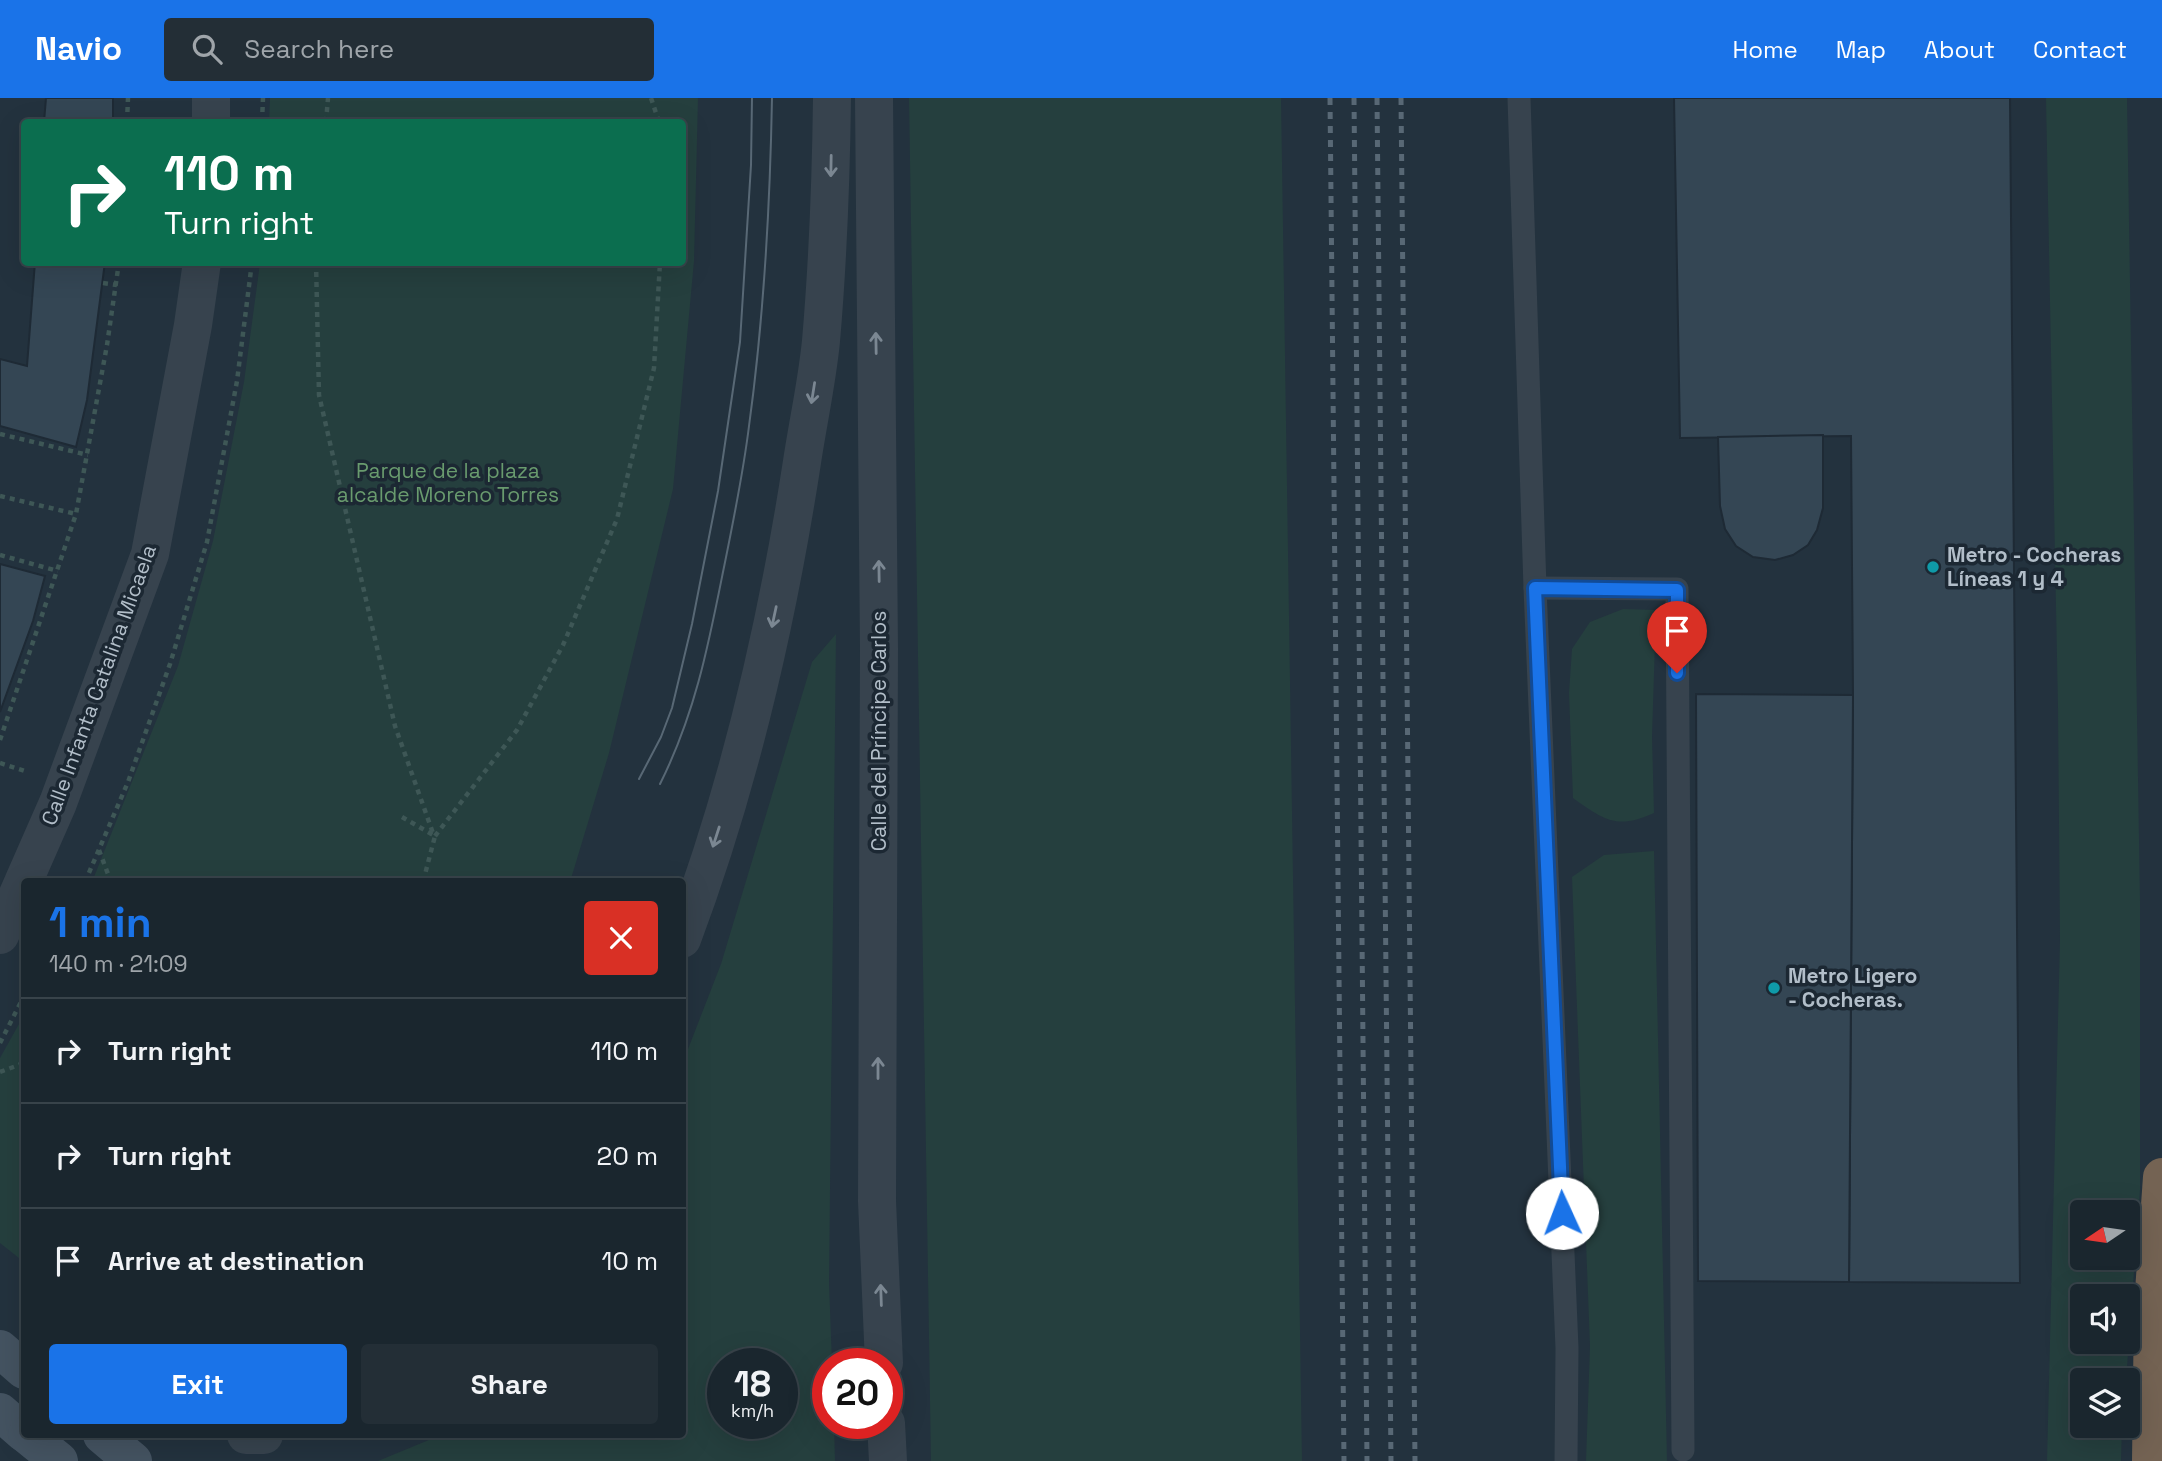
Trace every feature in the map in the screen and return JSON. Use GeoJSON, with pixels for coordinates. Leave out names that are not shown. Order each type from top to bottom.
{"type":"FeatureCollection","features":[{"type":"Feature","properties":{"kind":"highway"},"geometry":{"type":"LineString","coordinates":[[2151,1461],[2154,1306],[2162,1177]]}},
{"type":"Feature","properties":{"kind":"street"},"geometry":{"type":"LineString","coordinates":[[211,98],[211,119]]}},
{"type":"Feature","properties":{"kind":"street"},"geometry":{"type":"LineString","coordinates":[[686,927],[732,787],[787,558],[820,344],[831,212],[832,98]]}},
{"type":"Feature","properties":{"kind":"street","name":"Calle del Príncipe Carlos"},"geometry":{"type":"LineString","coordinates":[[874,98],[879,649],[877,1201],[883,1348]]}},
{"type":"Feature","properties":{"kind":"street","name":"Calle Infanta Catalina Micaela"},"geometry":{"type":"LineString","coordinates":[[25,878],[58,803],[149,554],[193,325],[201,266]]}},
{"type":"Feature","properties":{"kind":"street","name":"Calle Infanta Catalina Micaela"},"geometry":{"type":"LineString","coordinates":[[0,935],[21,887]]}},
{"type":"Feature","properties":{"kind":"street"},"geometry":{"type":"LineString","coordinates":[[0,1349],[21,1367]]}},
{"type":"Feature","properties":{"kind":"street"},"geometry":{"type":"LineString","coordinates":[[0,1412],[21,1430]]}},
{"type":"Feature","properties":{"kind":"street"},"geometry":{"type":"LineString","coordinates":[[31,1438],[59,1461]]}},
{"type":"Feature","properties":{"kind":"street"},"geometry":{"type":"LineString","coordinates":[[106,1438],[134,1461]]}},
{"type":"Feature","properties":{"kind":"street"},"geometry":{"type":"LineString","coordinates":[[887,1439],[888,1461]]}},
{"type":"Feature","properties":{"kind":"lane"},"geometry":{"type":"LineString","coordinates":[[1519,98],[1535,588],[1567,1348],[1566,1461]]}},
{"type":"Feature","properties":{"kind":"lane"},"geometry":{"type":"LineString","coordinates":[[1535,588],[1677,590],[1684,1450]]}},
{"type":"Feature","properties":{"kind":"path"},"geometry":{"type":"LineString","coordinates":[[127,119],[128,98]]}},
{"type":"Feature","properties":{"kind":"path"},"geometry":{"type":"LineString","coordinates":[[262,119],[263,98]]}},
{"type":"Feature","properties":{"kind":"path"},"geometry":{"type":"LineString","coordinates":[[326,119],[328,98]]}},
{"type":"Feature","properties":{"kind":"path"},"geometry":{"type":"LineString","coordinates":[[650,98],[658,119]]}},
{"type":"Feature","properties":{"kind":"path"},"geometry":{"type":"LineString","coordinates":[[0,740],[76,514],[119,266]]}},
{"type":"Feature","properties":{"kind":"path"},"geometry":{"type":"LineString","coordinates":[[316,266],[319,395],[395,726],[435,836]]}},
{"type":"Feature","properties":{"kind":"path"},"geometry":{"type":"LineString","coordinates":[[424,878],[435,836],[517,730],[563,645],[617,519],[654,368],[660,266]]}},
{"type":"Feature","properties":{"kind":"path"},"geometry":{"type":"LineString","coordinates":[[103,283],[117,285]]}},
{"type":"Feature","properties":{"kind":"path"},"geometry":{"type":"LineString","coordinates":[[0,433],[88,455]]}},
{"type":"Feature","properties":{"kind":"path"},"geometry":{"type":"LineString","coordinates":[[0,496],[76,514]]}},
{"type":"Feature","properties":{"kind":"path"},"geometry":{"type":"LineString","coordinates":[[0,555],[58,572]]}},
{"type":"Feature","properties":{"kind":"path"},"geometry":{"type":"LineString","coordinates":[[0,763],[36,775]]}},
{"type":"Feature","properties":{"kind":"path"},"geometry":{"type":"LineString","coordinates":[[402,817],[435,836]]}},
{"type":"Feature","properties":{"kind":"path"},"geometry":{"type":"LineString","coordinates":[[99,850],[110,878]]}},
{"type":"Feature","properties":{"kind":"path"},"geometry":{"type":"LineString","coordinates":[[0,1043],[21,1002]]}},
{"type":"Feature","properties":{"kind":"path"},"geometry":{"type":"LineString","coordinates":[[0,1072],[21,1064]]}},
{"type":"Feature","properties":{"kind":"green space","name":"Parque de la plaza alcalde Moreno Torres"},"geometry":{"type":"Polygon","coordinates":[[[270,98],[698,98],[694,261],[673,489],[609,753],[571,878],[94,878],[178,666],[213,541],[244,382],[260,266],[686,266],[686,119],[269,119],[270,98]]]}},
{"type":"Feature","properties":{"kind":"green space"},"geometry":{"type":"Polygon","coordinates":[[[909,98],[1281,98],[1302,1461],[931,1461],[909,98]]]}},
{"type":"Feature","properties":{"kind":"green space"},"geometry":{"type":"Polygon","coordinates":[[[2046,98],[2127,98],[2140,901],[2140,1190],[2139,1200],[2070,1200],[2070,1270],[2134,1270],[2133,1284],[2070,1284],[2070,1354],[2128,1354],[2127,1368],[2070,1368],[2070,1438],[2122,1438],[2121,1461],[2047,1461],[2060,940],[2046,98]]]}},
{"type":"Feature","properties":{"kind":"green space"},"geometry":{"type":"Polygon","coordinates":[[[1623,609],[1656,610],[1652,736],[1654,813],[1620,822],[1602,817],[1573,798],[1569,693],[1572,649],[1590,622],[1623,609]]]}},
{"type":"Feature","properties":{"kind":"green space"},"geometry":{"type":"Polygon","coordinates":[[[836,634],[829,1283],[831,1348],[812,1348],[812,1439],[834,1439],[835,1461],[378,1461],[434,1438],[686,1438],[686,1054],[721,964],[812,662],[836,634]]]}},
{"type":"Feature","properties":{"kind":"green space"},"geometry":{"type":"Polygon","coordinates":[[[1654,851],[1667,1461],[1586,1461],[1590,1346],[1572,877],[1604,855],[1654,851]]]}},
{"type":"Feature","properties":{"kind":"green space"},"geometry":{"type":"Polygon","coordinates":[[[21,1020],[21,1260],[0,1243],[0,1058],[21,1020]]]}},
{"type":"Feature","properties":{"kind":"building"},"geometry":{"type":"Polygon","coordinates":[[[46,98],[113,98],[113,119],[44,119],[46,98]]]}},
{"type":"Feature","properties":{"kind":"building","name":"Metro - Cocheras Líneas 1 y 4"},"geometry":{"type":"Polygon","coordinates":[[[1674,98],[2010,98],[2020,1283],[1849,1282],[1853,695],[1851,436],[1680,438],[1674,98]]]}},
{"type":"Feature","properties":{"kind":"building"},"geometry":{"type":"Polygon","coordinates":[[[35,266],[104,266],[87,400],[76,447],[0,426],[0,359],[27,366],[35,266]]]}},
{"type":"Feature","properties":{"kind":"building"},"geometry":{"type":"Polygon","coordinates":[[[1823,435],[1823,508],[1817,530],[1808,545],[1793,555],[1775,560],[1753,557],[1736,546],[1725,529],[1720,506],[1718,437],[1823,435]]]}},
{"type":"Feature","properties":{"kind":"building"},"geometry":{"type":"Polygon","coordinates":[[[0,564],[45,576],[33,621],[0,712],[0,564]]]}},
{"type":"Feature","properties":{"kind":"building","name":"Metro Ligero - Cocheras."},"geometry":{"type":"Polygon","coordinates":[[[1696,694],[1853,695],[1849,1282],[1698,1281],[1696,694]]]}},
{"type":"Feature","properties":{"kind":"tram line"},"geometry":{"type":"LineString","coordinates":[[639,779],[661,737],[672,708],[692,624],[718,491],[740,342],[751,165],[752,98]]}},
{"type":"Feature","properties":{"kind":"tram line"},"geometry":{"type":"LineString","coordinates":[[660,784],[683,732],[706,654],[744,463],[762,303],[772,98]]}},
{"type":"Feature","properties":{"kind":"railway"},"geometry":{"type":"LineString","coordinates":[[1330,98],[1344,1461]]}},
{"type":"Feature","properties":{"kind":"railway"},"geometry":{"type":"LineString","coordinates":[[1354,98],[1367,1461]]}},
{"type":"Feature","properties":{"kind":"railway"},"geometry":{"type":"LineString","coordinates":[[1377,98],[1391,1461]]}},
{"type":"Feature","properties":{"kind":"railway"},"geometry":{"type":"LineString","coordinates":[[1401,98],[1415,1461]]}},
{"type":"Feature","properties":{"kind":"place","name":"Metro - Cocheras Líneas 1 y 4"},"geometry":{"type":"Point","coordinates":[1933,567]}},
{"type":"Feature","properties":{"kind":"place","name":"Metro Ligero - Cocheras."},"geometry":{"type":"Point","coordinates":[1774,988]}},
{"type":"Feature","properties":{"kind":"route"},"geometry":{"type":"LineString","coordinates":[[1562,1213],[1535,588],[1677,590],[1677,673]]}}]}
